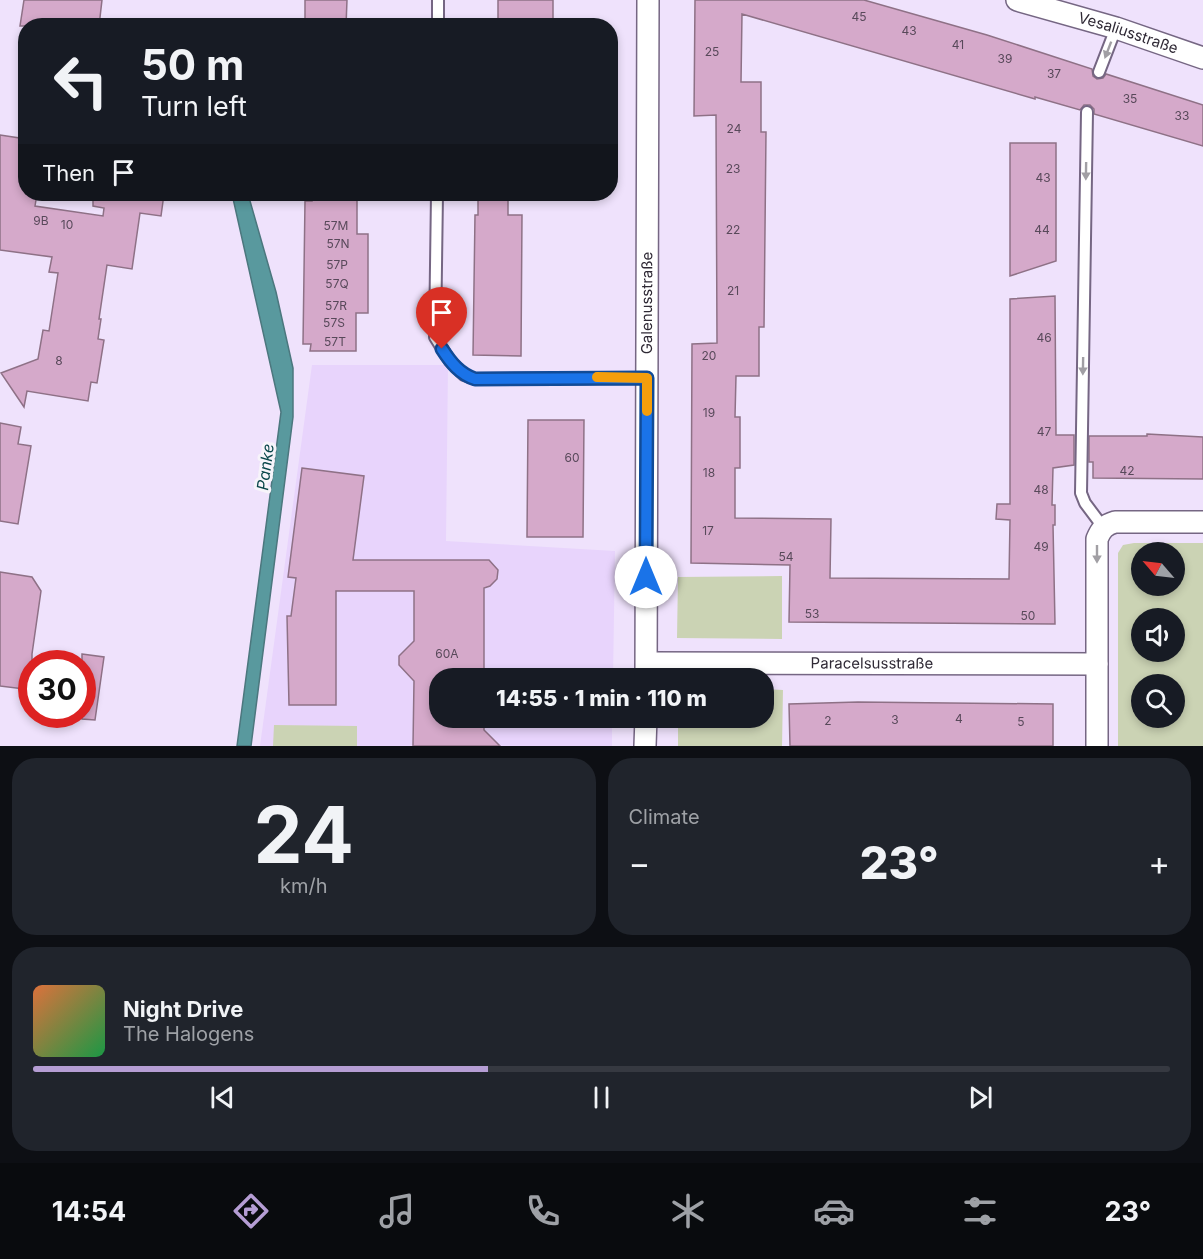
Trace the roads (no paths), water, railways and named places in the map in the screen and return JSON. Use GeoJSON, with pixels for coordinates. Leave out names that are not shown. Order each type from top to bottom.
{"type":"FeatureCollection","features":[{"type":"Feature","properties":{"kind":"street","name":"Galenusstraße"},"geometry":{"type":"LineString","coordinates":[[646,668],[648,0]]}},
{"type":"Feature","properties":{"kind":"street","name":"Vesaliusstraße"},"geometry":{"type":"LineString","coordinates":[[1017,0],[1116,28],[1203,58]]}},
{"type":"Feature","properties":{"kind":"street"},"geometry":{"type":"LineString","coordinates":[[1097,746],[1097,539],[1103,527],[1115,522],[1203,522]]}},
{"type":"Feature","properties":{"kind":"street","name":"Paracelsusstraße"},"geometry":{"type":"LineString","coordinates":[[774,668],[1097,664]]}},
{"type":"Feature","properties":{"kind":"street"},"geometry":{"type":"LineString","coordinates":[[645,746],[646,728]]}},
{"type":"Feature","properties":{"kind":"lane"},"geometry":{"type":"LineString","coordinates":[[438,0],[438,18]]}},
{"type":"Feature","properties":{"kind":"lane"},"geometry":{"type":"LineString","coordinates":[[1100,72],[1116,28]]}},
{"type":"Feature","properties":{"kind":"lane"},"geometry":{"type":"LineString","coordinates":[[1087,112],[1081,494],[1103,527]]}},
{"type":"Feature","properties":{"kind":"lane"},"geometry":{"type":"LineString","coordinates":[[437,201],[435,337],[450,361],[464,375],[475,379],[647,378]]}},
{"type":"Feature","properties":{"kind":"water label","name":"Panke"},"geometry":{"type":"Point","coordinates":[265,467]}}]}
